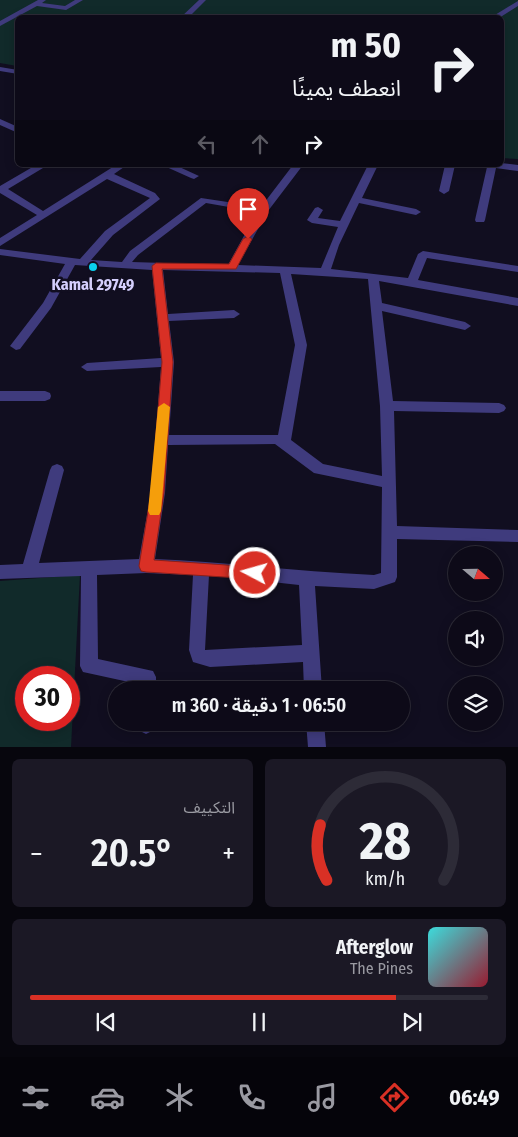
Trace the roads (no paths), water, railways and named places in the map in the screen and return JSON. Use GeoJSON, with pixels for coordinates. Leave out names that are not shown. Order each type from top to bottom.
{"type":"FeatureCollection","features":[{"type":"Feature","properties":{"kind":"street"},"geometry":{"type":"LineString","coordinates":[[16,15],[43,0]]}},
{"type":"Feature","properties":{"kind":"street"},"geometry":{"type":"LineString","coordinates":[[35,4],[66,8],[80,0]]}},
{"type":"Feature","properties":{"kind":"street"},"geometry":{"type":"LineString","coordinates":[[186,15],[203,0]]}},
{"type":"Feature","properties":{"kind":"street"},"geometry":{"type":"LineString","coordinates":[[498,15],[518,3]]}},
{"type":"Feature","properties":{"kind":"street"},"geometry":{"type":"LineString","coordinates":[[0,24],[15,15]]}},
{"type":"Feature","properties":{"kind":"street"},"geometry":{"type":"LineString","coordinates":[[0,69],[15,72]]}},
{"type":"Feature","properties":{"kind":"street"},"geometry":{"type":"LineString","coordinates":[[0,122],[15,130]]}},
{"type":"Feature","properties":{"kind":"street"},"geometry":{"type":"LineString","coordinates":[[504,166],[518,168]]}},
{"type":"Feature","properties":{"kind":"street"},"geometry":{"type":"LineString","coordinates":[[39,167],[0,189],[43,215]]}},
{"type":"Feature","properties":{"kind":"street"},"geometry":{"type":"LineString","coordinates":[[0,244],[119,167]]}},
{"type":"Feature","properties":{"kind":"street"},"geometry":{"type":"LineString","coordinates":[[172,167],[194,176]]}},
{"type":"Feature","properties":{"kind":"street"},"geometry":{"type":"LineString","coordinates":[[232,267],[263,210],[296,167]]}},
{"type":"Feature","properties":{"kind":"street"},"geometry":{"type":"LineString","coordinates":[[325,272],[344,225],[372,167]]}},
{"type":"Feature","properties":{"kind":"street"},"geometry":{"type":"LineString","coordinates":[[444,191],[450,167]]}},
{"type":"Feature","properties":{"kind":"street"},"geometry":{"type":"LineString","coordinates":[[480,220],[491,167]]}},
{"type":"Feature","properties":{"kind":"street"},"geometry":{"type":"LineString","coordinates":[[16,346],[47,307],[77,262],[109,233],[155,199],[152,195],[107,175]]}},
{"type":"Feature","properties":{"kind":"street"},"geometry":{"type":"LineString","coordinates":[[125,265],[134,253],[204,200],[263,210]]}},
{"type":"Feature","properties":{"kind":"street"},"geometry":{"type":"LineString","coordinates":[[357,200],[416,212]]}},
{"type":"Feature","properties":{"kind":"street"},"geometry":{"type":"LineString","coordinates":[[318,210],[312,220],[344,225]]}},
{"type":"Feature","properties":{"kind":"street"},"geometry":{"type":"LineString","coordinates":[[0,252],[77,262],[125,265],[232,267],[325,272],[412,282],[518,302]]}},
{"type":"Feature","properties":{"kind":"street"},"geometry":{"type":"LineString","coordinates":[[412,282],[423,254],[518,269]]}},
{"type":"Feature","properties":{"kind":"street"},"geometry":{"type":"LineString","coordinates":[[146,566],[158,493],[168,362],[156,266]]}},
{"type":"Feature","properties":{"kind":"street"},"geometry":{"type":"LineString","coordinates":[[284,442],[301,345],[285,270]]}},
{"type":"Feature","properties":{"kind":"street"},"geometry":{"type":"LineString","coordinates":[[0,572],[146,566],[201,568],[307,579],[374,582],[388,577],[390,532],[387,406],[373,277]]}},
{"type":"Feature","properties":{"kind":"street"},"geometry":{"type":"LineString","coordinates":[[377,306],[465,326]]}},
{"type":"Feature","properties":{"kind":"street"},"geometry":{"type":"LineString","coordinates":[[162,318],[234,314]]}},
{"type":"Feature","properties":{"kind":"street"},"geometry":{"type":"LineString","coordinates":[[87,367],[168,362]]}},
{"type":"Feature","properties":{"kind":"street"},"geometry":{"type":"LineString","coordinates":[[0,396],[45,396]]}},
{"type":"Feature","properties":{"kind":"street"},"geometry":{"type":"LineString","coordinates":[[387,406],[498,408]]}},
{"type":"Feature","properties":{"kind":"street"},"geometry":{"type":"LineString","coordinates":[[162,440],[275,439],[284,442],[319,469],[388,483]]}},
{"type":"Feature","properties":{"kind":"street"},"geometry":{"type":"LineString","coordinates":[[29,570],[57,470]]}},
{"type":"Feature","properties":{"kind":"street"},"geometry":{"type":"LineString","coordinates":[[390,532],[518,536]]}},
{"type":"Feature","properties":{"kind":"street"},"geometry":{"type":"LineString","coordinates":[[89,568],[89,666],[147,677],[147,681]]}},
{"type":"Feature","properties":{"kind":"street"},"geometry":{"type":"LineString","coordinates":[[201,568],[197,650],[199,656],[210,659],[310,653]]}},
{"type":"Feature","properties":{"kind":"street"},"geometry":{"type":"LineString","coordinates":[[307,579],[312,681]]}},
{"type":"Feature","properties":{"kind":"street"},"geometry":{"type":"LineString","coordinates":[[316,731],[317,747]]}},
{"type":"Feature","properties":{"kind":"place","name":"Kamal 29749"},"geometry":{"type":"Point","coordinates":[93,267]}}]}
